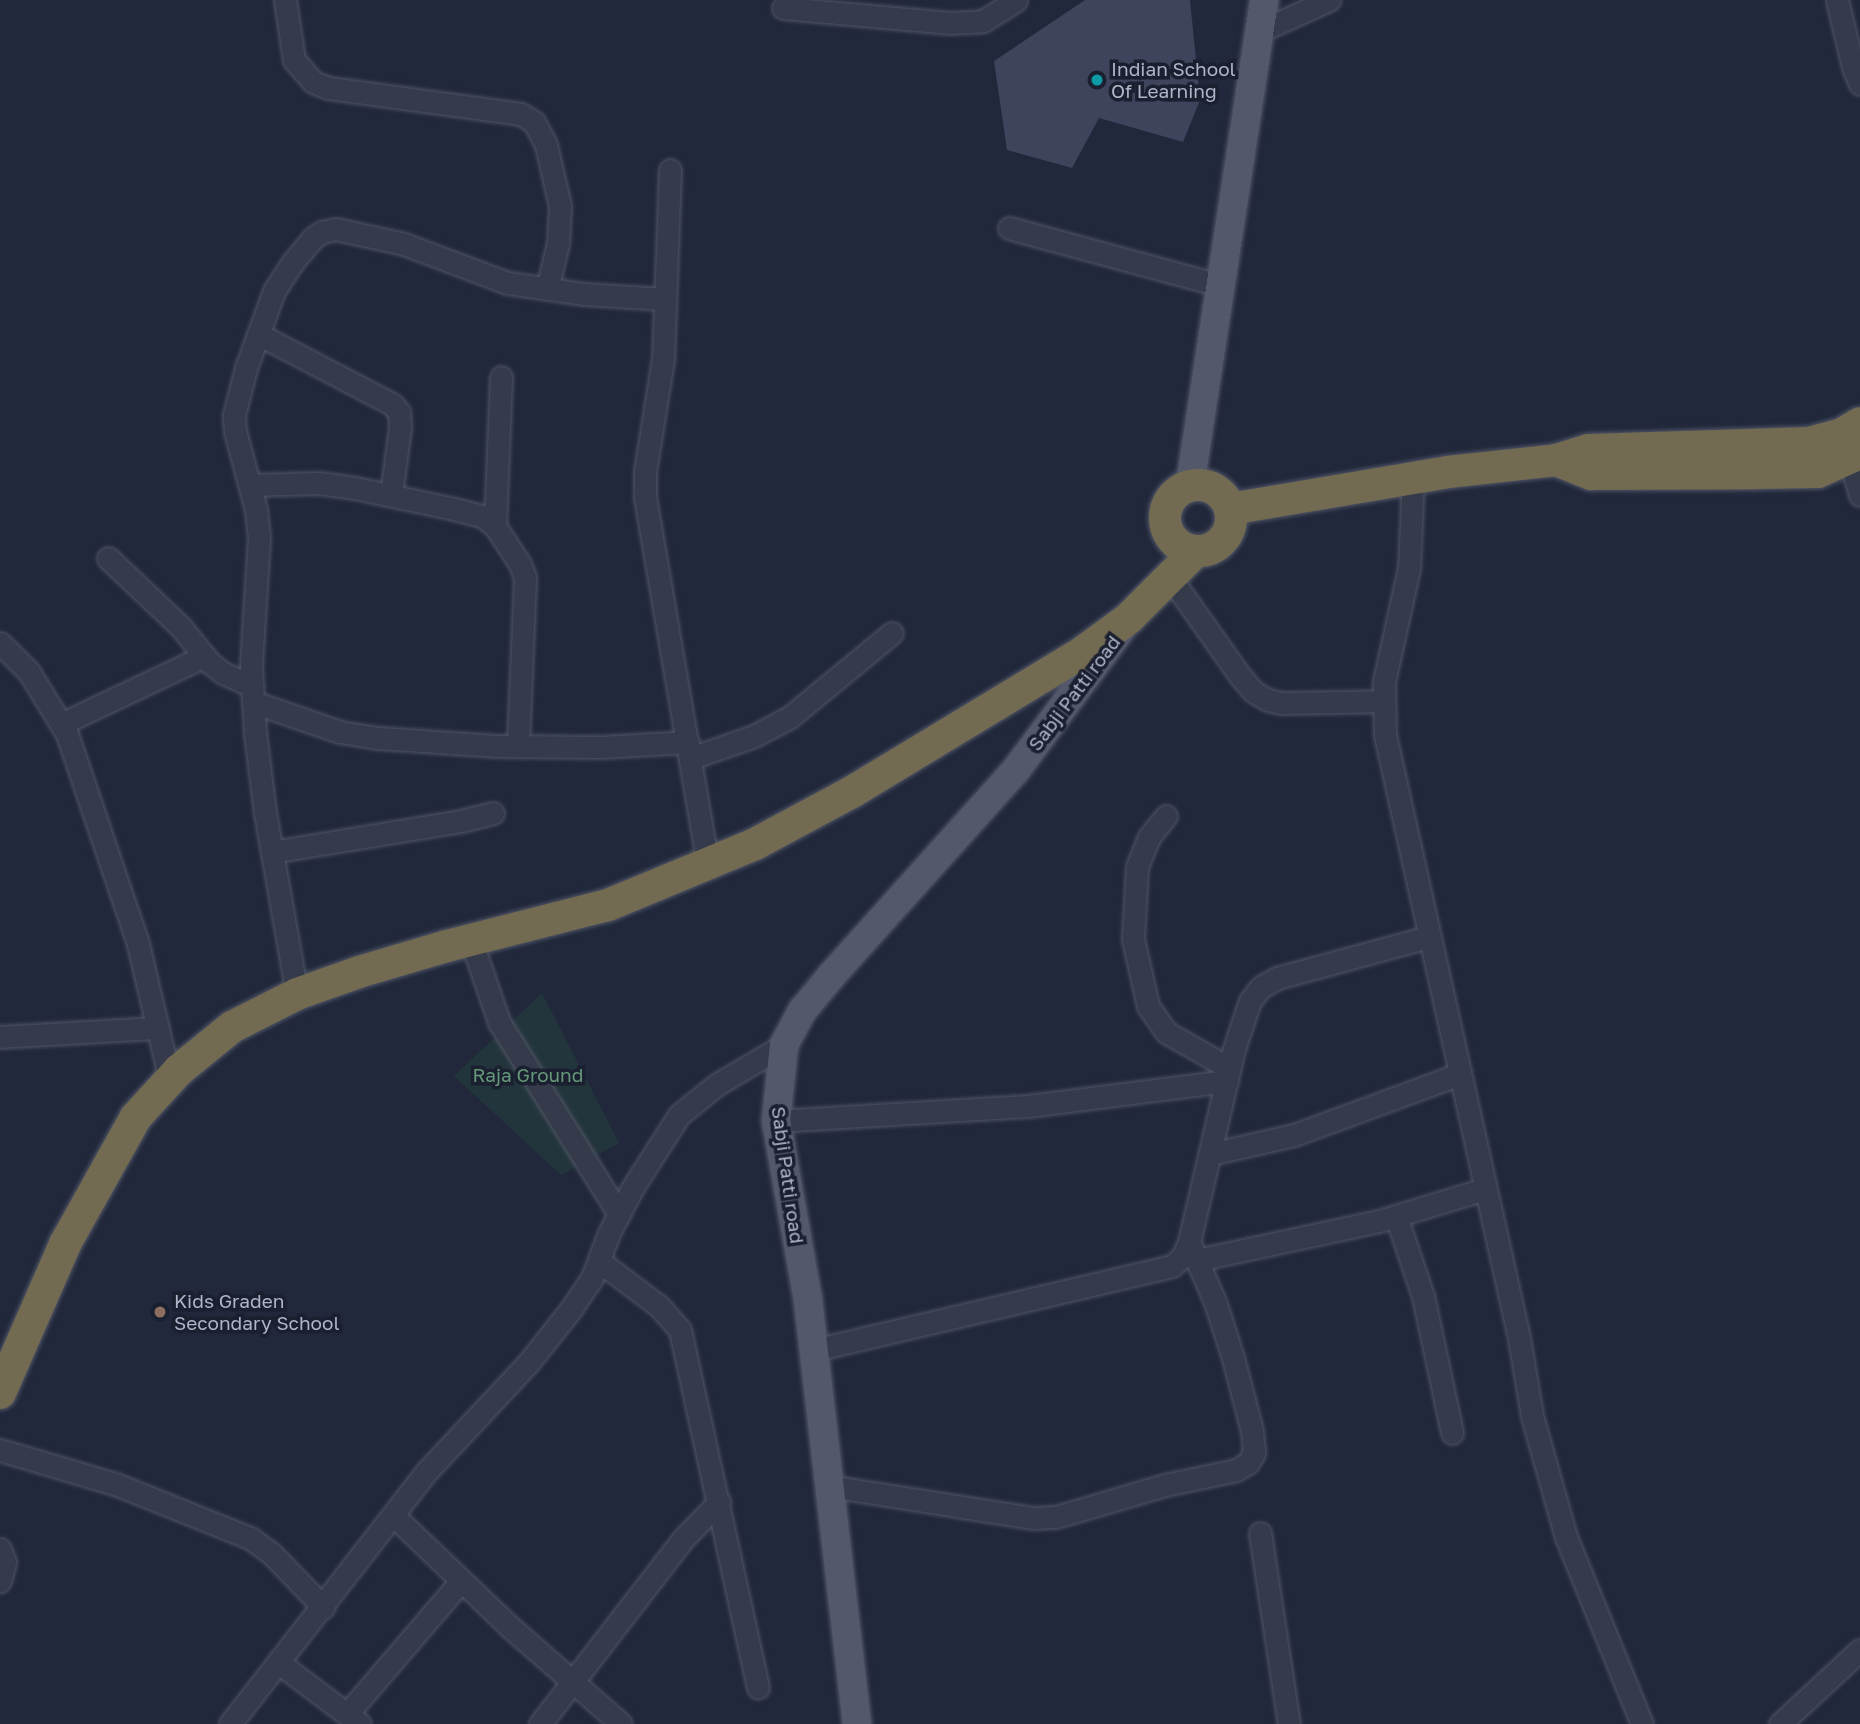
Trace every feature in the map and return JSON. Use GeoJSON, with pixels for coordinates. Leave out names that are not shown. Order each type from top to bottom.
{"type":"FeatureCollection","features":[{"type":"Feature","properties":{"kind":"highway"},"geometry":{"type":"LineString","coordinates":[[1230,509],[1413,478],[1556,460],[1589,450],[1753,460],[1813,458],[1853,442]]}},
{"type":"Feature","properties":{"kind":"highway"},"geometry":{"type":"LineString","coordinates":[[1190,485],[1215,489],[1230,509],[1231,519],[1223,539],[1206,550],[1196,551],[1174,541],[1164,520],[1171,498],[1190,485]]}},
{"type":"Feature","properties":{"kind":"highway"},"geometry":{"type":"LineString","coordinates":[[0,1393],[65,1244],[103,1171],[136,1117],[170,1080],[232,1027],[297,994],[359,972],[608,905],[708,866],[852,792],[1049,674],[1128,619],[1196,551]]}},
{"type":"Feature","properties":{"kind":"main road"},"geometry":{"type":"LineString","coordinates":[[1190,485],[1264,0]]}},
{"type":"Feature","properties":{"kind":"main road","name":"Sabji Patti road"},"geometry":{"type":"LineString","coordinates":[[857,1724],[814,1350],[776,1121],[784,1045],[803,1010],[832,975],[1016,770],[1128,619]]}},
{"type":"Feature","properties":{"kind":"street"},"geometry":{"type":"LineString","coordinates":[[285,0],[294,60],[313,82],[329,88],[521,114],[534,122],[547,145],[560,206],[558,243],[547,289]]}},
{"type":"Feature","properties":{"kind":"street"},"geometry":{"type":"LineString","coordinates":[[783,8],[950,23],[983,21],[1016,0]]}},
{"type":"Feature","properties":{"kind":"street"},"geometry":{"type":"LineString","coordinates":[[1259,30],[1329,0]]}},
{"type":"Feature","properties":{"kind":"street"},"geometry":{"type":"LineString","coordinates":[[1837,0],[1853,67],[1860,84]]}},
{"type":"Feature","properties":{"kind":"street"},"geometry":{"type":"LineString","coordinates":[[670,170],[663,359],[651,419],[645,496],[708,866]]}},
{"type":"Feature","properties":{"kind":"street"},"geometry":{"type":"LineString","coordinates":[[1009,228],[1222,286]]}},
{"type":"Feature","properties":{"kind":"street"},"geometry":{"type":"LineString","coordinates":[[297,994],[272,852],[253,694],[259,538],[251,485],[235,431],[234,415],[246,368],[274,292],[292,263],[313,238],[321,232],[335,229],[416,248],[508,283],[665,299]]}},
{"type":"Feature","properties":{"kind":"street"},"geometry":{"type":"LineString","coordinates":[[258,334],[392,404],[399,412],[400,427],[391,495]]}},
{"type":"Feature","properties":{"kind":"street"},"geometry":{"type":"LineString","coordinates":[[495,526],[501,377]]}},
{"type":"Feature","properties":{"kind":"street"},"geometry":{"type":"LineString","coordinates":[[1853,442],[1860,495]]}},
{"type":"Feature","properties":{"kind":"street"},"geometry":{"type":"LineString","coordinates":[[1413,478],[1409,568],[1382,701],[1385,735],[1518,1338],[1532,1416],[1566,1537],[1642,1724]]}},
{"type":"Feature","properties":{"kind":"street"},"geometry":{"type":"LineString","coordinates":[[251,485],[318,483],[391,495],[482,516],[495,526],[520,564],[525,578],[518,746]]}},
{"type":"Feature","properties":{"kind":"street"},"geometry":{"type":"LineString","coordinates":[[108,558],[180,626],[223,673],[253,694],[340,732],[379,738],[518,746],[690,750],[754,736],[790,717],[892,634]]}},
{"type":"Feature","properties":{"kind":"street"},"geometry":{"type":"LineString","coordinates":[[1170,577],[1240,677],[1254,692],[1268,701],[1382,701]]}},
{"type":"Feature","properties":{"kind":"street"},"geometry":{"type":"LineString","coordinates":[[61,724],[205,656]]}},
{"type":"Feature","properties":{"kind":"street"},"geometry":{"type":"LineString","coordinates":[[5,657],[29,672],[61,724],[100,824],[130,918],[170,1080]]}},
{"type":"Feature","properties":{"kind":"street"},"geometry":{"type":"LineString","coordinates":[[272,852],[461,821],[493,813]]}},
{"type":"Feature","properties":{"kind":"street"},"geometry":{"type":"LineString","coordinates":[[1166,816],[1149,837],[1137,867],[1133,939],[1147,1006],[1166,1032],[1228,1074]]}},
{"type":"Feature","properties":{"kind":"street"},"geometry":{"type":"LineString","coordinates":[[830,1486],[1034,1518],[1056,1517],[1165,1485],[1236,1470],[1248,1463],[1254,1453],[1252,1430],[1215,1302],[1193,1251],[1210,1154],[1228,1074],[1250,1001],[1261,987],[1277,978],[1428,937]]}},
{"type":"Feature","properties":{"kind":"street"},"geometry":{"type":"LineString","coordinates":[[471,940],[499,1021],[619,1214]]}},
{"type":"Feature","properties":{"kind":"street"},"geometry":{"type":"LineString","coordinates":[[0,1037],[158,1028]]}},
{"type":"Feature","properties":{"kind":"street"},"geometry":{"type":"LineString","coordinates":[[230,1724],[395,1517],[428,1470],[551,1336],[592,1278],[619,1214],[679,1115],[716,1085],[784,1045]]}},
{"type":"Feature","properties":{"kind":"street"},"geometry":{"type":"LineString","coordinates":[[776,1121],[1028,1106],[1228,1074]]}},
{"type":"Feature","properties":{"kind":"street"},"geometry":{"type":"LineString","coordinates":[[1210,1154],[1294,1135],[1460,1074]]}},
{"type":"Feature","properties":{"kind":"street"},"geometry":{"type":"LineString","coordinates":[[814,1350],[1157,1272],[1193,1251],[1396,1216],[1485,1189]]}},
{"type":"Feature","properties":{"kind":"street"},"geometry":{"type":"LineString","coordinates":[[1396,1216],[1423,1296],[1452,1433]]}},
{"type":"Feature","properties":{"kind":"street"},"geometry":{"type":"LineString","coordinates":[[598,1261],[659,1306],[680,1329],[758,1688]]}},
{"type":"Feature","properties":{"kind":"street"},"geometry":{"type":"LineString","coordinates":[[0,1450],[118,1485],[250,1538],[272,1554],[323,1607]]}},
{"type":"Feature","properties":{"kind":"street"},"geometry":{"type":"LineString","coordinates":[[540,1724],[683,1539],[719,1502]]}},
{"type":"Feature","properties":{"kind":"street"},"geometry":{"type":"LineString","coordinates":[[395,1517],[461,1581],[621,1724]]}},
{"type":"Feature","properties":{"kind":"street"},"geometry":{"type":"LineString","coordinates":[[1260,1533],[1289,1724]]}},
{"type":"Feature","properties":{"kind":"street"},"geometry":{"type":"LineString","coordinates":[[0,1549],[5,1562],[0,1581]]}},
{"type":"Feature","properties":{"kind":"street"},"geometry":{"type":"LineString","coordinates":[[279,1663],[353,1719],[461,1581]]}},
{"type":"Feature","properties":{"kind":"street"},"geometry":{"type":"LineString","coordinates":[[1780,1724],[1860,1650]]}},
{"type":"Feature","properties":{"kind":"green space","name":"Raja Ground"},"geometry":{"type":"Polygon","coordinates":[[[542,993],[619,1143],[561,1175],[454,1076],[542,993]]]}},
{"type":"Feature","properties":{"kind":"building","name":"Indian School Of Learning"},"geometry":{"type":"Polygon","coordinates":[[[1085,0],[1190,0],[1200,100],[1183,142],[1099,118],[1072,168],[1007,150],[994,61],[1085,0]]]}},
{"type":"Feature","properties":{"kind":"place","name":"Indian School Of Learning"},"geometry":{"type":"Point","coordinates":[1097,80]}},
{"type":"Feature","properties":{"kind":"place","name":"Kids Graden Secondary School"},"geometry":{"type":"Point","coordinates":[160,1312]}}]}
